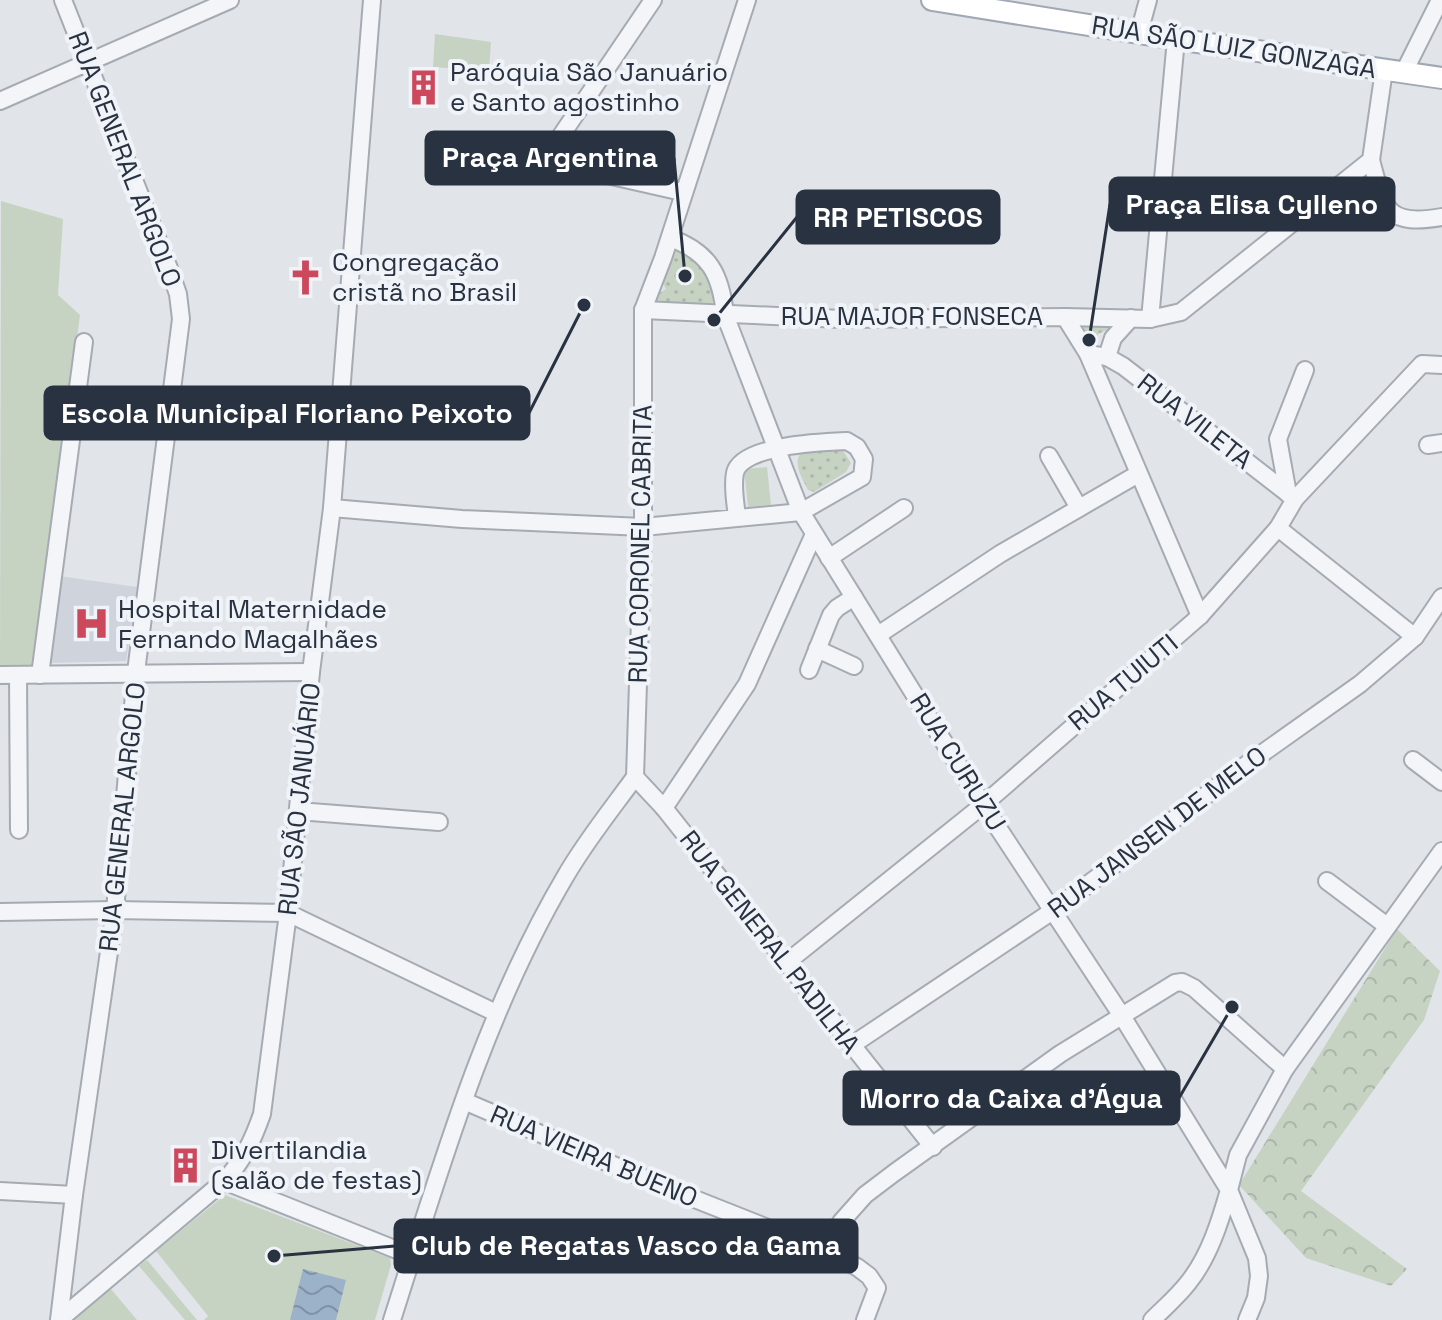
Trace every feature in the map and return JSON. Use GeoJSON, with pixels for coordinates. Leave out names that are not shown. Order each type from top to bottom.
{"type":"FeatureCollection","features":[{"type":"Feature","properties":{"kind":"main road","name":"RUA SÃO LUIZ GONZAGA"},"geometry":{"type":"LineString","coordinates":[[932,0],[1442,78]]}},
{"type":"Feature","properties":{"kind":"street","name":"RUA GENERAL ARGOLO"},"geometry":{"type":"LineString","coordinates":[[59,1320],[115,910],[136,672],[181,319],[178,294],[170,271],[63,0]]}},
{"type":"Feature","properties":{"kind":"street"},"geometry":{"type":"LineString","coordinates":[[0,101],[230,0]]}},
{"type":"Feature","properties":{"kind":"street","name":"RUA SÃO JANUÁRIO"},"geometry":{"type":"LineString","coordinates":[[59,1320],[240,1165],[262,1114],[288,913],[311,672],[332,508],[372,0]]}},
{"type":"Feature","properties":{"kind":"street"},"geometry":{"type":"LineString","coordinates":[[653,0],[552,153],[555,160],[563,165],[682,192]]}},
{"type":"Feature","properties":{"kind":"street"},"geometry":{"type":"LineString","coordinates":[[643,310],[670,238],[682,192],[747,0]]}},
{"type":"Feature","properties":{"kind":"street"},"geometry":{"type":"LineString","coordinates":[[1139,33],[1148,0]]}},
{"type":"Feature","properties":{"kind":"street"},"geometry":{"type":"LineString","coordinates":[[1440,0],[1394,71],[1371,160],[1387,211],[1395,216],[1423,221],[1442,217]]}},
{"type":"Feature","properties":{"kind":"street"},"geometry":{"type":"LineString","coordinates":[[1150,319],[1176,39]]}},
{"type":"Feature","properties":{"kind":"street","name":"RUA MAJOR FONSECA"},"geometry":{"type":"LineString","coordinates":[[643,310],[842,319],[1150,319],[1181,312],[1371,160]]}},
{"type":"Feature","properties":{"kind":"street","name":"RUA CURUZU"},"geometry":{"type":"LineString","coordinates":[[670,238],[690,245],[708,262],[720,285],[725,315],[801,512],[983,805],[1122,1016],[1229,1190],[1257,1258],[1258,1286],[1247,1320]]}},
{"type":"Feature","properties":{"kind":"street","name":"RUA CORONEL CABRITA"},"geometry":{"type":"LineString","coordinates":[[635,777],[643,527],[643,310]]}},
{"type":"Feature","properties":{"kind":"street"},"geometry":{"type":"LineString","coordinates":[[1065,317],[1088,354],[1200,616]]}},
{"type":"Feature","properties":{"kind":"street"},"geometry":{"type":"LineString","coordinates":[[1107,357],[1113,338],[1131,318]]}},
{"type":"Feature","properties":{"kind":"street"},"geometry":{"type":"LineString","coordinates":[[40,675],[84,342]]}},
{"type":"Feature","properties":{"kind":"street","name":"RUA VILETA"},"geometry":{"type":"LineString","coordinates":[[1088,354],[1107,357],[1123,366],[1292,497]]}},
{"type":"Feature","properties":{"kind":"street","name":"RUA TUIUTI"},"geometry":{"type":"LineString","coordinates":[[786,963],[983,805],[1200,616],[1278,528],[1292,497],[1422,364],[1442,365]]}},
{"type":"Feature","properties":{"kind":"street"},"geometry":{"type":"LineString","coordinates":[[1292,497],[1278,439],[1305,370]]}},
{"type":"Feature","properties":{"kind":"street"},"geometry":{"type":"LineString","coordinates":[[332,508],[462,519],[643,527],[801,512],[862,477],[864,459],[857,447],[847,441],[778,448],[745,459],[736,469],[737,518]]}},
{"type":"Feature","properties":{"kind":"street"},"geometry":{"type":"LineString","coordinates":[[1049,456],[1079,508]]}},
{"type":"Feature","properties":{"kind":"street"},"geometry":{"type":"LineString","coordinates":[[878,635],[1000,554],[1138,474]]}},
{"type":"Feature","properties":{"kind":"street"},"geometry":{"type":"LineString","coordinates":[[829,558],[904,508]]}},
{"type":"Feature","properties":{"kind":"street"},"geometry":{"type":"LineString","coordinates":[[1278,528],[1415,637]]}},
{"type":"Feature","properties":{"kind":"street"},"geometry":{"type":"LineString","coordinates":[[664,808],[747,684],[814,534]]}},
{"type":"Feature","properties":{"kind":"street"},"geometry":{"type":"LineString","coordinates":[[809,670],[831,615],[854,597]]}},
{"type":"Feature","properties":{"kind":"street","name":"RUA JANSEN DE MELO"},"geometry":{"type":"LineString","coordinates":[[852,1045],[1054,910],[1250,762],[1360,684],[1415,637],[1442,597]]}},
{"type":"Feature","properties":{"kind":"street"},"geometry":{"type":"LineString","coordinates":[[817,649],[854,666]]}},
{"type":"Feature","properties":{"kind":"street"},"geometry":{"type":"LineString","coordinates":[[0,675],[311,672]]}},
{"type":"Feature","properties":{"kind":"street"},"geometry":{"type":"LineString","coordinates":[[18,675],[19,830]]}},
{"type":"Feature","properties":{"kind":"street"},"geometry":{"type":"LineString","coordinates":[[1413,760],[1442,782]]}},
{"type":"Feature","properties":{"kind":"street"},"geometry":{"type":"LineString","coordinates":[[392,1320],[496,1013],[564,878],[635,777]]}},
{"type":"Feature","properties":{"kind":"street","name":"RUA GENERAL PADILHA"},"geometry":{"type":"LineString","coordinates":[[635,777],[664,808],[933,1147]]}},
{"type":"Feature","properties":{"kind":"street"},"geometry":{"type":"LineString","coordinates":[[298,811],[439,822]]}},
{"type":"Feature","properties":{"kind":"street"},"geometry":{"type":"LineString","coordinates":[[1152,1320],[1187,1285],[1199,1268],[1220,1220],[1238,1155],[1285,1069],[1442,851]]}},
{"type":"Feature","properties":{"kind":"street"},"geometry":{"type":"LineString","coordinates":[[1327,881],[1387,926]]}},
{"type":"Feature","properties":{"kind":"street"},"geometry":{"type":"LineString","coordinates":[[0,912],[288,913],[496,1013]]}},
{"type":"Feature","properties":{"kind":"street"},"geometry":{"type":"LineString","coordinates":[[826,1251],[841,1222],[865,1195],[1060,1054],[1175,983],[1182,982],[1194,988],[1285,1069]]}},
{"type":"Feature","properties":{"kind":"street","name":"RUA VIEIRA BUENO"},"geometry":{"type":"LineString","coordinates":[[464,1101],[667,1188],[826,1251],[857,1267],[875,1282],[877,1288],[868,1312]]}},
{"type":"Feature","properties":{"kind":"street"},"geometry":{"type":"LineString","coordinates":[[224,1181],[412,1256]]}},
{"type":"Feature","properties":{"kind":"street"},"geometry":{"type":"LineString","coordinates":[[0,1191],[74,1195]]}},
{"type":"Feature","properties":{"kind":"shaded area","name":"Hospital Maternidade Fernando Magalhães"},"geometry":{"type":"Polygon","coordinates":[[[59,576],[137,587],[126,661],[48,663],[59,576]]]}},
{"type":"Feature","properties":{"kind":"green space"},"geometry":{"type":"Polygon","coordinates":[[[435,34],[491,42],[489,71],[433,67],[435,34]]]}},
{"type":"Feature","properties":{"kind":"green space"},"geometry":{"type":"Polygon","coordinates":[[[1,201],[63,219],[58,295],[80,315],[33,672],[0,672],[1,201]]]}},
{"type":"Feature","properties":{"kind":"green space"},"geometry":{"type":"Polygon","coordinates":[[[677,246],[697,258],[717,290],[712,304],[657,304],[654,296],[666,289],[660,279],[671,250],[677,246]]]}},
{"type":"Feature","properties":{"kind":"green space"},"geometry":{"type":"Polygon","coordinates":[[[1120,324],[1098,334],[1095,345],[1085,345],[1075,327],[1120,324]]]}},
{"type":"Feature","properties":{"kind":"green space"},"geometry":{"type":"Polygon","coordinates":[[[834,446],[842,449],[851,463],[846,472],[814,492],[808,490],[798,468],[800,454],[834,446]]]}},
{"type":"Feature","properties":{"kind":"green space"},"geometry":{"type":"Polygon","coordinates":[[[767,467],[771,505],[748,507],[744,469],[767,467]]]}},
{"type":"Feature","properties":{"kind":"green space"},"geometry":{"type":"Polygon","coordinates":[[[1397,929],[1440,971],[1424,1020],[1301,1191],[1407,1269],[1391,1286],[1306,1258],[1239,1185],[1397,929]]]}},
{"type":"Feature","properties":{"kind":"green space"},"geometry":{"type":"Polygon","coordinates":[[[225,1195],[390,1258],[391,1265],[375,1320],[204,1320],[208,1316],[156,1251],[225,1195]]]}},
{"type":"Feature","properties":{"kind":"green space"},"geometry":{"type":"Polygon","coordinates":[[[147,1260],[197,1320],[185,1320],[139,1266],[147,1260]]]}},
{"type":"Feature","properties":{"kind":"green space"},"geometry":{"type":"Polygon","coordinates":[[[110,1288],[137,1320],[69,1320],[110,1288]]]}},
{"type":"Feature","properties":{"kind":"water"},"geometry":{"type":"Polygon","coordinates":[[[303,1269],[346,1280],[336,1320],[290,1320],[303,1269]]]}},
{"type":"Feature","properties":{"kind":"place","name":"Paróquia São Januário e Santo agostinho"},"geometry":{"type":"Point","coordinates":[424,87]}},
{"type":"Feature","properties":{"kind":"place","name":"Praça Argentina"},"geometry":{"type":"Point","coordinates":[685,276]}},
{"type":"Feature","properties":{"kind":"place","name":"Congregação cristã no Brasil"},"geometry":{"type":"Point","coordinates":[306,277]}},
{"type":"Feature","properties":{"kind":"place","name":"Escola Municipal Floriano Peixoto"},"geometry":{"type":"Point","coordinates":[584,305]}},
{"type":"Feature","properties":{"kind":"place","name":"RR PETISCOS"},"geometry":{"type":"Point","coordinates":[714,320]}},
{"type":"Feature","properties":{"kind":"place","name":"Praça Elisa Cylleno"},"geometry":{"type":"Point","coordinates":[1089,340]}},
{"type":"Feature","properties":{"kind":"place","name":"Hospital Maternidade Fernando Magalhães"},"geometry":{"type":"Point","coordinates":[92,624]}},
{"type":"Feature","properties":{"kind":"place","name":"Morro da Caixa d'Água"},"geometry":{"type":"Point","coordinates":[1232,1007]}},
{"type":"Feature","properties":{"kind":"place","name":"Divertilandia (salão de festas)"},"geometry":{"type":"Point","coordinates":[185,1165]}},
{"type":"Feature","properties":{"kind":"place","name":"Club de Regatas Vasco da Gama"},"geometry":{"type":"Point","coordinates":[274,1256]}}]}
